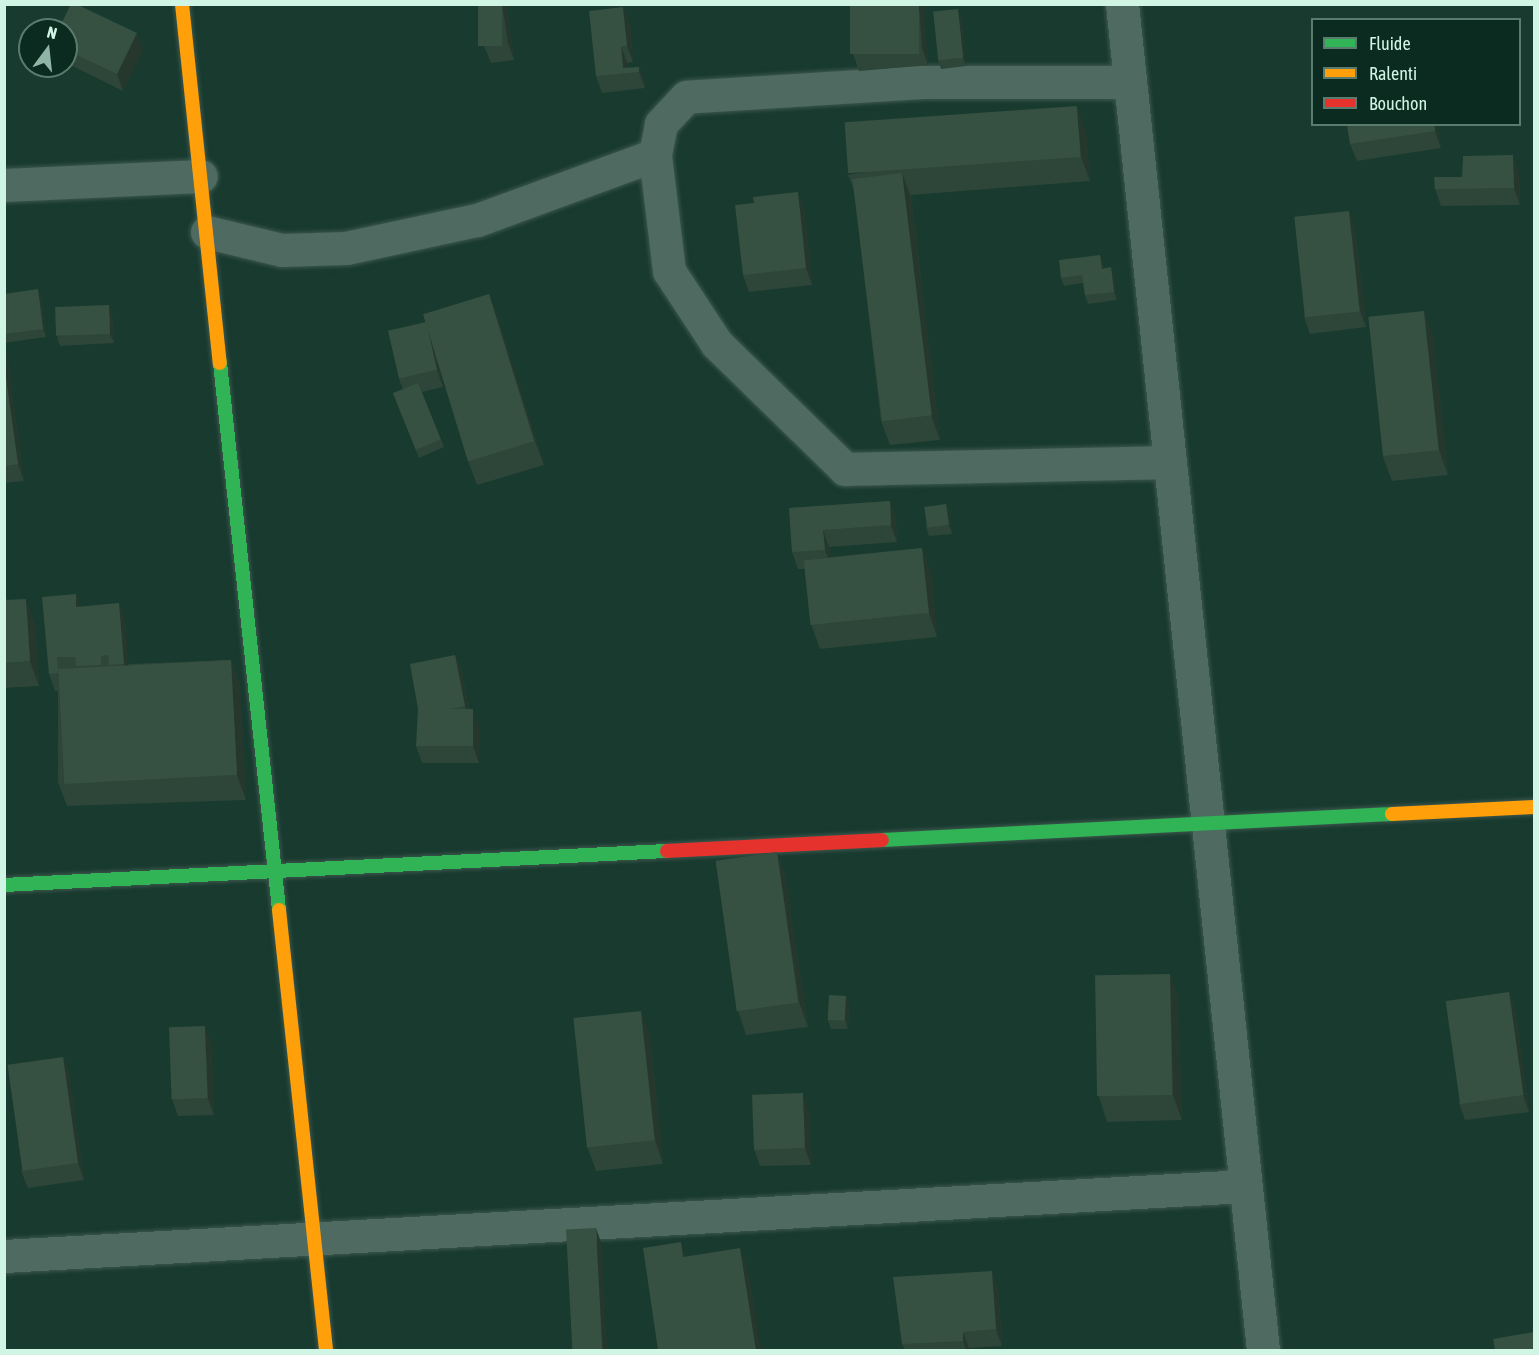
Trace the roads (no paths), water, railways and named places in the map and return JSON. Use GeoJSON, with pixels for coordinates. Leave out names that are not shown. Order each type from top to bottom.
{"type":"FeatureCollection","features":[{"type":"Feature","properties":{"kind":"street"},"geometry":{"type":"LineString","coordinates":[[182,4],[326,1350]]}},
{"type":"Feature","properties":{"kind":"street"},"geometry":{"type":"LineString","coordinates":[[1122,4],[1263,1350]]}},
{"type":"Feature","properties":{"kind":"street"},"geometry":{"type":"LineString","coordinates":[[1130,82],[922,82],[687,97],[661,124],[656,155],[669,271],[717,344],[846,469],[1170,462]]}},
{"type":"Feature","properties":{"kind":"street"},"geometry":{"type":"LineString","coordinates":[[207,232],[282,250],[346,248],[477,220],[656,155]]}},
{"type":"Feature","properties":{"kind":"street"},"geometry":{"type":"LineString","coordinates":[[4,185],[201,176]]}},
{"type":"Feature","properties":{"kind":"street"},"geometry":{"type":"LineString","coordinates":[[4,885],[1534,807]]}},
{"type":"Feature","properties":{"kind":"street"},"geometry":{"type":"LineString","coordinates":[[4,1256],[1245,1186]]}}]}
